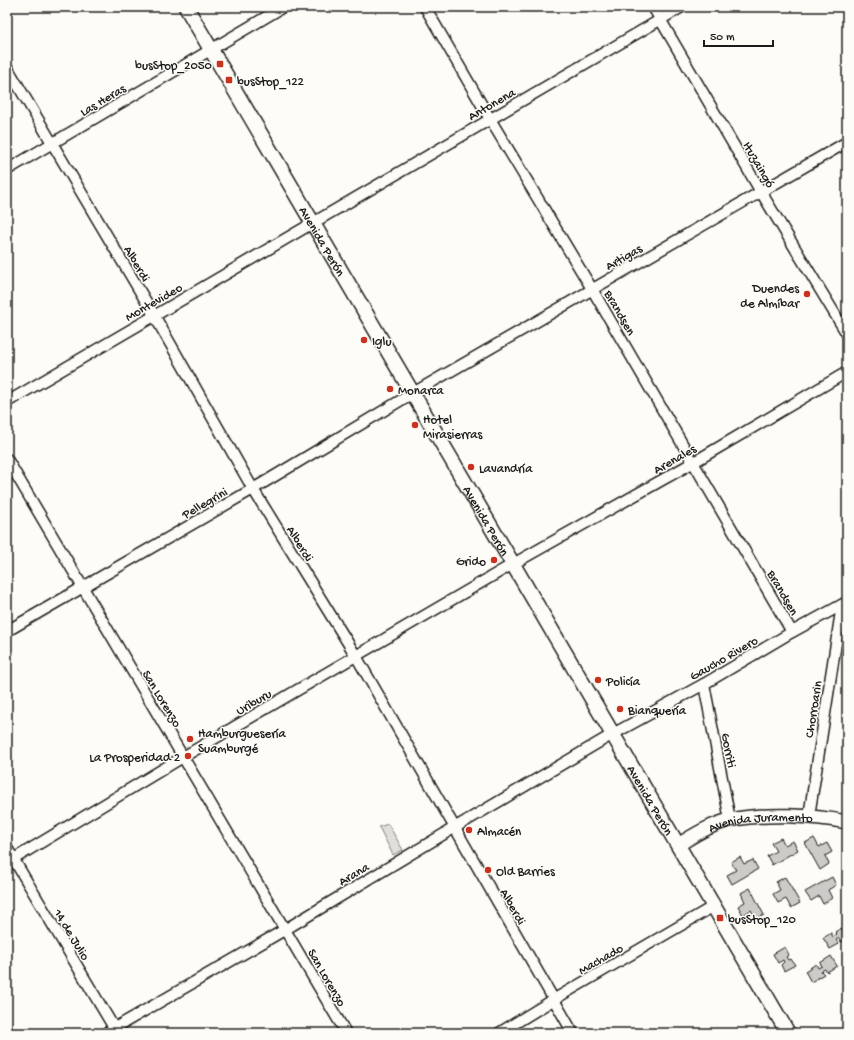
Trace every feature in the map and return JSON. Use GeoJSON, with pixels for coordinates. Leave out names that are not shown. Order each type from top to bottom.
{"type":"FeatureCollection","features":[{"type":"Feature","properties":{"kind":"main road","name":"Avenida Perón"},"geometry":{"type":"LineString","coordinates":[[186,7],[788,1033]]}},
{"type":"Feature","properties":{"kind":"street","name":"Las Heras"},"geometry":{"type":"LineString","coordinates":[[7,170],[283,7]]}},
{"type":"Feature","properties":{"kind":"street","name":"Brandsen"},"geometry":{"type":"LineString","coordinates":[[425,7],[694,462],[792,632]]}},
{"type":"Feature","properties":{"kind":"street","name":"Ituzaingó"},"geometry":{"type":"LineString","coordinates":[[653,7],[761,192],[847,334]]}},
{"type":"Feature","properties":{"kind":"street","name":"Antonena"},"geometry":{"type":"LineString","coordinates":[[313,223],[682,7]]}},
{"type":"Feature","properties":{"kind":"street","name":"Alberdi"},"geometry":{"type":"LineString","coordinates":[[7,67],[154,315],[253,489],[356,656],[573,1033]]}},
{"type":"Feature","properties":{"kind":"street","name":"Artigas"},"geometry":{"type":"LineString","coordinates":[[413,393],[847,142]]}},
{"type":"Feature","properties":{"kind":"street","name":"Montevideo"},"geometry":{"type":"LineString","coordinates":[[7,402],[313,223]]}},
{"type":"Feature","properties":{"kind":"street","name":"Arenales"},"geometry":{"type":"LineString","coordinates":[[513,564],[694,462],[847,372]]}},
{"type":"Feature","properties":{"kind":"street","name":"Pellegrini"},"geometry":{"type":"LineString","coordinates":[[7,631],[253,489],[413,393]]}},
{"type":"Feature","properties":{"kind":"street","name":"San Lorenzo"},"geometry":{"type":"LineString","coordinates":[[7,459],[346,1033]]}},
{"type":"Feature","properties":{"kind":"street","name":"Uriburu"},"geometry":{"type":"LineString","coordinates":[[10,861],[183,757],[513,564]]}},
{"type":"Feature","properties":{"kind":"street","name":"Gaucho Rivero"},"geometry":{"type":"LineString","coordinates":[[613,734],[704,684],[792,632],[845,605]]}},
{"type":"Feature","properties":{"kind":"street","name":"Chorroarin"},"geometry":{"type":"LineString","coordinates":[[809,816],[845,605]]}},
{"type":"Feature","properties":{"kind":"street","name":"Gorriti"},"geometry":{"type":"LineString","coordinates":[[704,684],[730,820]]}},
{"type":"Feature","properties":{"kind":"street","name":"Arana"},"geometry":{"type":"LineString","coordinates":[[113,1031],[286,930],[613,734]]}},
{"type":"Feature","properties":{"kind":"street","name":"Avenida Juramento"},"geometry":{"type":"LineString","coordinates":[[678,845],[717,824],[730,820],[752,817],[809,816],[831,818],[847,822]]}},
{"type":"Feature","properties":{"kind":"street","name":"14 de Julio"},"geometry":{"type":"LineString","coordinates":[[7,848],[10,861],[113,1031]]}},
{"type":"Feature","properties":{"kind":"street","name":"Machado"},"geometry":{"type":"LineString","coordinates":[[499,1033],[714,906]]}},
{"type":"Feature","properties":{"kind":"shaded area"},"geometry":{"type":"Polygon","coordinates":[[[388,824],[403,850],[393,855],[379,827],[388,824]]]}},
{"type":"Feature","properties":{"kind":"building"},"geometry":{"type":"Polygon","coordinates":[[[781,838],[785,845],[793,841],[798,850],[772,865],[767,856],[776,851],[771,843],[781,838]]]}},
{"type":"Feature","properties":{"kind":"building"},"geometry":{"type":"Polygon","coordinates":[[[814,838],[819,847],[827,843],[832,852],[825,856],[829,864],[820,870],[805,843],[814,838]]]}},
{"type":"Feature","properties":{"kind":"building"},"geometry":{"type":"Polygon","coordinates":[[[740,857],[744,864],[753,860],[758,869],[732,884],[727,875],[736,870],[731,862],[740,857]]]}},
{"type":"Feature","properties":{"kind":"building"},"geometry":{"type":"Polygon","coordinates":[[[785,877],[800,903],[791,908],[786,899],[778,903],[773,894],[780,890],[776,882],[785,877]]]}},
{"type":"Feature","properties":{"kind":"building"},"geometry":{"type":"Polygon","coordinates":[[[832,877],[836,885],[828,890],[832,898],[823,904],[819,896],[811,901],[805,892],[832,877]]]}},
{"type":"Feature","properties":{"kind":"building"},"geometry":{"type":"Polygon","coordinates":[[[750,888],[764,915],[756,919],[751,910],[743,915],[738,906],[745,902],[741,893],[750,888]]]}},
{"type":"Feature","properties":{"kind":"building"},"geometry":{"type":"Polygon","coordinates":[[[841,928],[847,939],[841,942],[839,938],[836,940],[839,944],[830,949],[823,938],[831,933],[833,937],[837,934],[835,932],[841,928]]]}},
{"type":"Feature","properties":{"kind":"building"},"geometry":{"type":"Polygon","coordinates":[[[785,947],[789,955],[786,957],[788,960],[791,959],[795,965],[784,971],[781,965],[784,962],[783,960],[778,963],[773,954],[785,947]]]}},
{"type":"Feature","properties":{"kind":"building"},"geometry":{"type":"Polygon","coordinates":[[[831,956],[837,966],[827,972],[825,969],[821,971],[824,974],[811,982],[805,971],[816,964],[818,968],[822,966],[820,963],[831,956]]]}},
{"type":"Feature","properties":{"kind":"place","name":"busStop_2050"},"geometry":{"type":"Point","coordinates":[220,64]}},
{"type":"Feature","properties":{"kind":"place","name":"busStop_122"},"geometry":{"type":"Point","coordinates":[229,80]}},
{"type":"Feature","properties":{"kind":"place","name":"Duendes de Almíbar"},"geometry":{"type":"Point","coordinates":[807,294]}},
{"type":"Feature","properties":{"kind":"place","name":"Iglu"},"geometry":{"type":"Point","coordinates":[364,340]}},
{"type":"Feature","properties":{"kind":"place","name":"Monarca"},"geometry":{"type":"Point","coordinates":[390,389]}},
{"type":"Feature","properties":{"kind":"place","name":"Hotel Mirasierras"},"geometry":{"type":"Point","coordinates":[415,425]}},
{"type":"Feature","properties":{"kind":"place","name":"Lavandría"},"geometry":{"type":"Point","coordinates":[471,467]}},
{"type":"Feature","properties":{"kind":"place","name":"Grido"},"geometry":{"type":"Point","coordinates":[494,560]}},
{"type":"Feature","properties":{"kind":"place","name":"Policía"},"geometry":{"type":"Point","coordinates":[598,680]}},
{"type":"Feature","properties":{"kind":"place","name":"Bianquería"},"geometry":{"type":"Point","coordinates":[620,709]}},
{"type":"Feature","properties":{"kind":"place","name":"Hamburguesería Suamburgé"},"geometry":{"type":"Point","coordinates":[190,739]}},
{"type":"Feature","properties":{"kind":"place","name":"La Prosperidad 2"},"geometry":{"type":"Point","coordinates":[188,756]}},
{"type":"Feature","properties":{"kind":"place","name":"Almacén"},"geometry":{"type":"Point","coordinates":[469,830]}},
{"type":"Feature","properties":{"kind":"place","name":"Old Barries"},"geometry":{"type":"Point","coordinates":[488,870]}},
{"type":"Feature","properties":{"kind":"place","name":"busStop_120"},"geometry":{"type":"Point","coordinates":[720,918]}}]}
